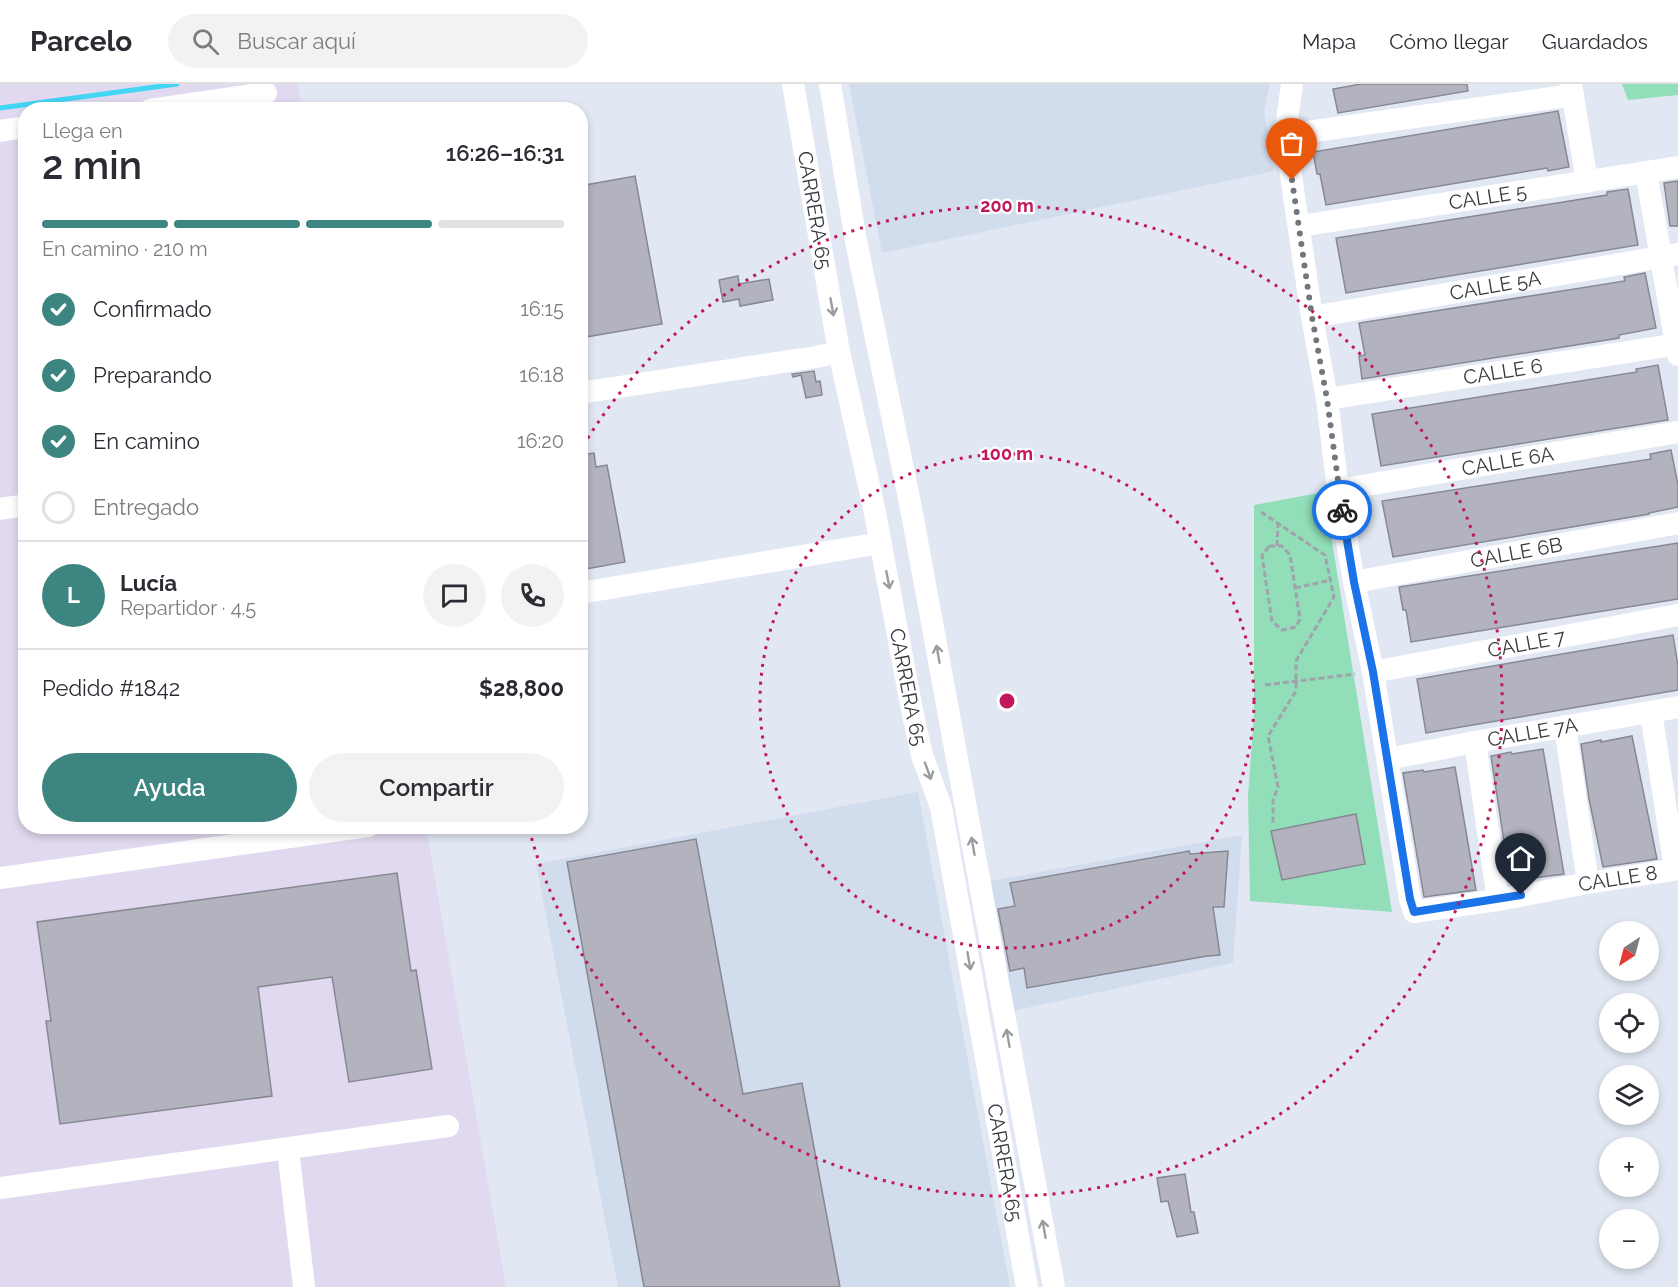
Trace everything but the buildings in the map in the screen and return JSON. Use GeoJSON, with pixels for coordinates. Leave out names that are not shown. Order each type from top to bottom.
{"type":"FeatureCollection","features":[{"type":"Feature","properties":{"kind":"street","name":"CARRERA 65"},"geometry":{"type":"LineString","coordinates":[[793,84],[839,352],[874,508],[922,755],[941,807],[1028,1287]]}},
{"type":"Feature","properties":{"kind":"street","name":"CARRERA 65"},"geometry":{"type":"LineString","coordinates":[[830,84],[856,241],[910,503],[1054,1287]]}},
{"type":"Feature","properties":{"kind":"street"},"geometry":{"type":"LineString","coordinates":[[1292,84],[1285,135],[1312,317],[1327,399],[1338,490],[1388,759]]}},
{"type":"Feature","properties":{"kind":"street"},"geometry":{"type":"LineString","coordinates":[[1285,135],[1572,89],[1587,182]]}},
{"type":"Feature","properties":{"kind":"street"},"geometry":{"type":"LineString","coordinates":[[205,102],[266,93]]}},
{"type":"Feature","properties":{"kind":"street"},"geometry":{"type":"LineString","coordinates":[[0,131],[18,128]]}},
{"type":"Feature","properties":{"kind":"street","name":"CALLE 5"},"geometry":{"type":"LineString","coordinates":[[1300,226],[1678,167]]}},
{"type":"Feature","properties":{"kind":"street"},"geometry":{"type":"LineString","coordinates":[[1646,172],[1670,256],[1677,348]]}},
{"type":"Feature","properties":{"kind":"street","name":"CALLE 5A"},"geometry":{"type":"LineString","coordinates":[[1312,317],[1670,256]]}},
{"type":"Feature","properties":{"kind":"street","name":"CALLE 6"},"geometry":{"type":"LineString","coordinates":[[1327,399],[1677,348]]}},
{"type":"Feature","properties":{"kind":"street"},"geometry":{"type":"LineString","coordinates":[[588,392],[839,352]]}},
{"type":"Feature","properties":{"kind":"street","name":"CALLE 6A"},"geometry":{"type":"LineString","coordinates":[[1338,490],[1678,432]]}},
{"type":"Feature","properties":{"kind":"street"},"geometry":{"type":"LineString","coordinates":[[874,508],[910,503]]}},
{"type":"Feature","properties":{"kind":"street"},"geometry":{"type":"LineString","coordinates":[[0,508],[18,506]]}},
{"type":"Feature","properties":{"kind":"street","name":"CALLE 6B"},"geometry":{"type":"LineString","coordinates":[[1354,582],[1678,523]]}},
{"type":"Feature","properties":{"kind":"street"},"geometry":{"type":"LineString","coordinates":[[588,591],[881,543]]}},
{"type":"Feature","properties":{"kind":"street","name":"CALLE 7"},"geometry":{"type":"LineString","coordinates":[[1373,672],[1678,615]]}},
{"type":"Feature","properties":{"kind":"street","name":"CALLE 7A"},"geometry":{"type":"LineString","coordinates":[[1388,759],[1565,726],[1678,708]]}},
{"type":"Feature","properties":{"kind":"street"},"geometry":{"type":"LineString","coordinates":[[1651,712],[1677,869]]}},
{"type":"Feature","properties":{"kind":"street"},"geometry":{"type":"LineString","coordinates":[[1565,726],[1588,883]]}},
{"type":"Feature","properties":{"kind":"street"},"geometry":{"type":"LineString","coordinates":[[1475,742],[1498,900]]}},
{"type":"Feature","properties":{"kind":"street","name":"CALLE 8"},"geometry":{"type":"LineString","coordinates":[[1388,759],[1414,912],[1677,869]]}},
{"type":"Feature","properties":{"kind":"street"},"geometry":{"type":"LineString","coordinates":[[0,878],[311,834]]}},
{"type":"Feature","properties":{"kind":"street"},"geometry":{"type":"LineString","coordinates":[[0,1188],[448,1126]]}},
{"type":"Feature","properties":{"kind":"street"},"geometry":{"type":"LineString","coordinates":[[288,1149],[304,1287]]}},
{"type":"Feature","properties":{"kind":"path"},"geometry":{"type":"LineString","coordinates":[[1261,512],[1325,555],[1334,597],[1296,661],[1296,691],[1268,736],[1278,787],[1273,801],[1274,825]]}},
{"type":"Feature","properties":{"kind":"path"},"geometry":{"type":"LineString","coordinates":[[1277,546],[1278,524]]}},
{"type":"Feature","properties":{"kind":"path"},"geometry":{"type":"LineString","coordinates":[[1269,546],[1277,546],[1282,546],[1290,555],[1300,619],[1296,627],[1282,630],[1272,621],[1262,556],[1269,546]]}},
{"type":"Feature","properties":{"kind":"path"},"geometry":{"type":"LineString","coordinates":[[1295,588],[1330,580]]}},
{"type":"Feature","properties":{"kind":"path"},"geometry":{"type":"LineString","coordinates":[[1265,686],[1373,672]]}},
{"type":"Feature","properties":{"kind":"shaded area"},"geometry":{"type":"Polygon","coordinates":[[[0,84],[298,84],[301,102],[18,102],[18,834],[427,834],[506,1287],[0,1287],[0,84]]]}},
{"type":"Feature","properties":{"kind":"shaded area"},"geometry":{"type":"Polygon","coordinates":[[[849,84],[1270,84],[1264,111],[1274,171],[882,253],[849,84]]]}},
{"type":"Feature","properties":{"kind":"shaded area"},"geometry":{"type":"Polygon","coordinates":[[[918,792],[1010,1287],[618,1287],[536,864],[918,792]]]}},
{"type":"Feature","properties":{"kind":"shaded area"},"geometry":{"type":"Polygon","coordinates":[[[1242,835],[1233,963],[1012,1011],[991,881],[1242,835]]]}},
{"type":"Feature","properties":{"kind":"green space"},"geometry":{"type":"Polygon","coordinates":[[[1622,84],[1678,84],[1678,95],[1628,100],[1622,84]]]}},
{"type":"Feature","properties":{"kind":"green space"},"geometry":{"type":"Polygon","coordinates":[[[1324,492],[1392,912],[1250,901],[1248,796],[1254,713],[1254,505],[1324,492]]]}},
{"type":"Feature","properties":{"kind":"waterway"},"geometry":{"type":"LineString","coordinates":[[44,102],[177,84]]}},
{"type":"Feature","properties":{"kind":"waterway"},"geometry":{"type":"LineString","coordinates":[[0,108],[18,106]]}},
{"type":"Feature","properties":{"kind":"way so far"},"geometry":{"type":"LineString","coordinates":[[1292,180],[1342,510]]}},
{"type":"Feature","properties":{"kind":"route"},"geometry":{"type":"LineString","coordinates":[[1342,510],[1373,672],[1414,912],[1521,895]]}}]}
